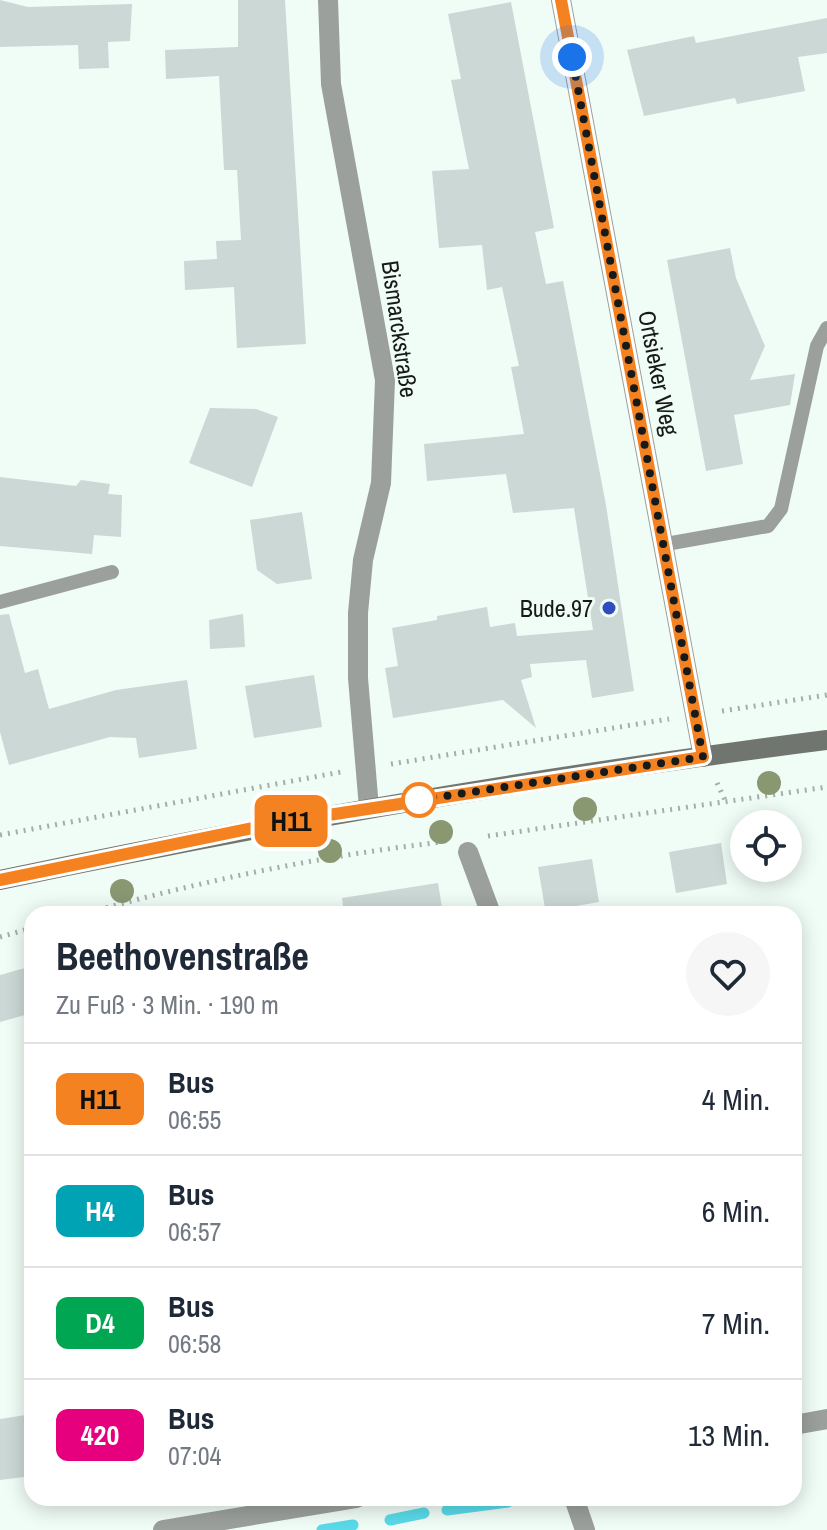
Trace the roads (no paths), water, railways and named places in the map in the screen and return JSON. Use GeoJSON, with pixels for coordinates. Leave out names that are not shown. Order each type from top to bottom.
{"type":"FeatureCollection","features":[{"type":"Feature","properties":{"kind":"main road"},"geometry":{"type":"LineString","coordinates":[[0,880],[163,845],[369,808],[827,740]]}},
{"type":"Feature","properties":{"kind":"street","name":"Bismarckstraße"},"geometry":{"type":"LineString","coordinates":[[328,0],[331,84],[385,380],[381,483],[363,560],[358,613],[358,678],[369,808]]}},
{"type":"Feature","properties":{"kind":"street","name":"Ortsieker Weg"},"geometry":{"type":"LineString","coordinates":[[561,0],[666,544],[703,757]]}},
{"type":"Feature","properties":{"kind":"street"},"geometry":{"type":"LineString","coordinates":[[468,852],[488,906]]}},
{"type":"Feature","properties":{"kind":"street"},"geometry":{"type":"LineString","coordinates":[[802,1424],[827,1419]]}},
{"type":"Feature","properties":{"kind":"street"},"geometry":{"type":"LineString","coordinates":[[163,1530],[308,1506]]}},
{"type":"Feature","properties":{"kind":"street"},"geometry":{"type":"LineString","coordinates":[[577,1506],[585,1530]]}},
{"type":"Feature","properties":{"kind":"lane"},"geometry":{"type":"LineString","coordinates":[[666,544],[768,526],[781,509],[817,346],[827,328]]}},
{"type":"Feature","properties":{"kind":"lane"},"geometry":{"type":"LineString","coordinates":[[0,602],[112,572]]}},
{"type":"Feature","properties":{"kind":"waterway"},"geometry":{"type":"LineString","coordinates":[[447,1510],[478,1506]]}},
{"type":"Feature","properties":{"kind":"waterway"},"geometry":{"type":"LineString","coordinates":[[390,1520],[424,1513]]}},
{"type":"Feature","properties":{"kind":"waterway"},"geometry":{"type":"LineString","coordinates":[[322,1530],[353,1525]]}},
{"type":"Feature","properties":{"kind":"place","name":"Bude.97"},"geometry":{"type":"Point","coordinates":[609,608]}}]}
